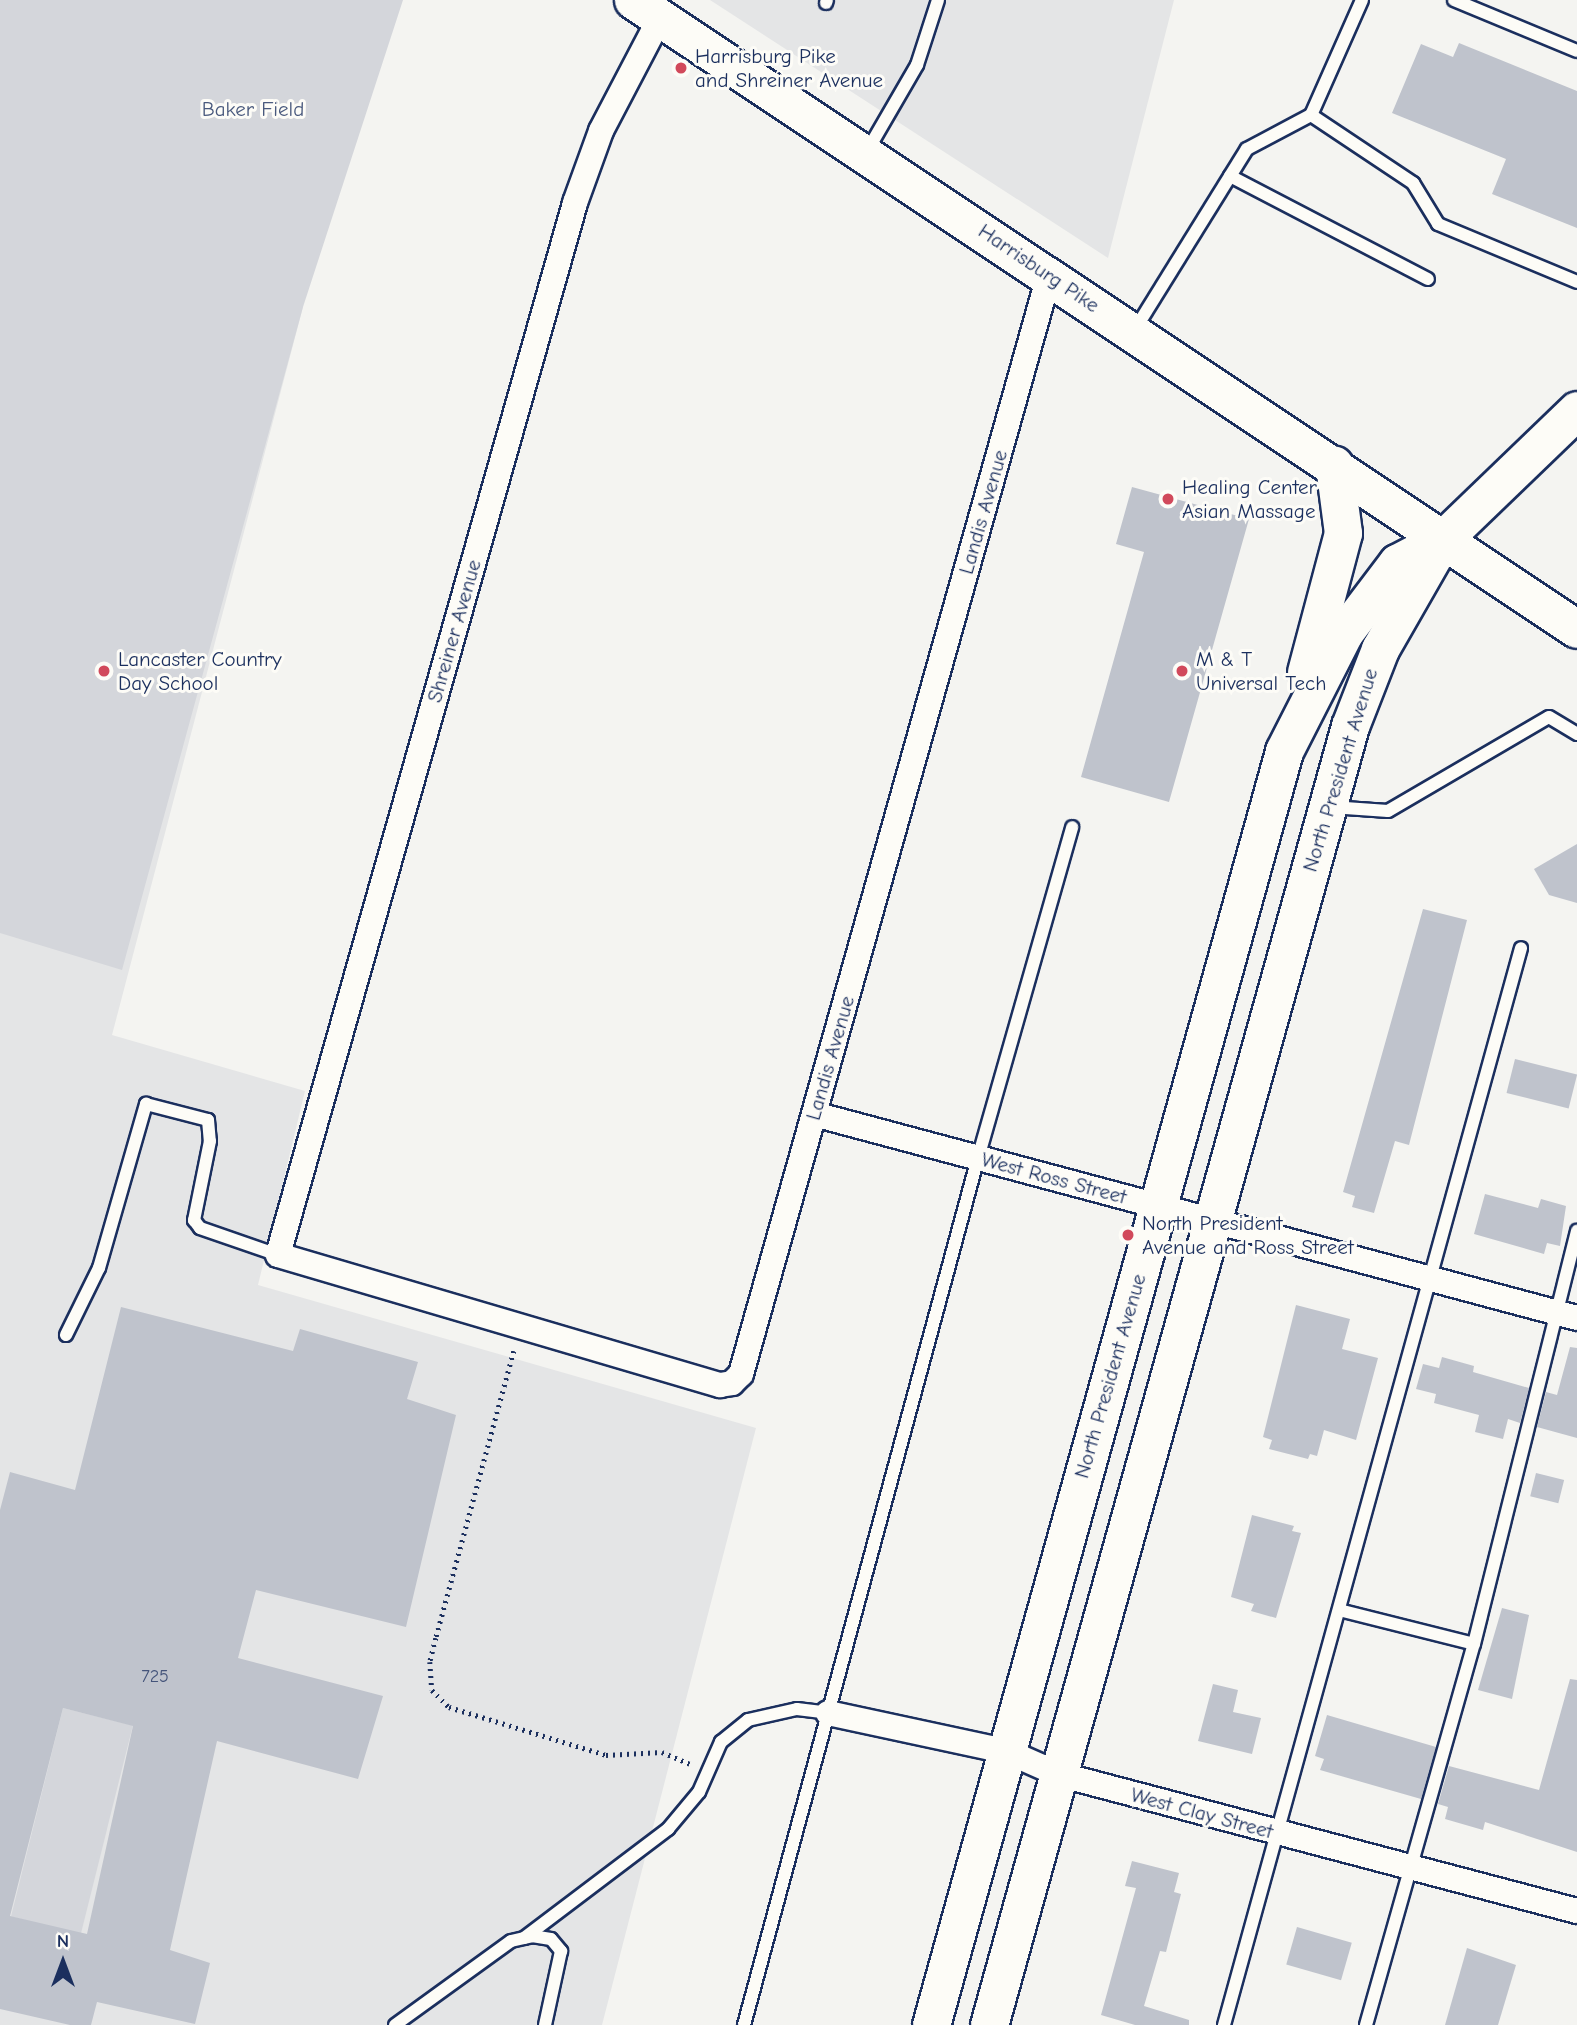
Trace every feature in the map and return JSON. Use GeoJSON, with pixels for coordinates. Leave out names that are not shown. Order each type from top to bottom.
{"type":"FeatureCollection","features":[{"type":"Feature","properties":{"kind":"main road","name":"Harrisburg Pike"},"geometry":{"type":"LineString","coordinates":[[646,9],[1134,331],[1577,629]]}},
{"type":"Feature","properties":{"kind":"main road"},"geometry":{"type":"LineString","coordinates":[[1443,539],[1577,410]]}},
{"type":"Feature","properties":{"kind":"main road"},"geometry":{"type":"LineString","coordinates":[[1284,751],[1343,533],[1334,466]]}},
{"type":"Feature","properties":{"kind":"main road","name":"North President Avenue"},"geometry":{"type":"LineString","coordinates":[[930,2025],[1284,751],[1325,667],[1362,606],[1397,563],[1443,539]]}},
{"type":"Feature","properties":{"kind":"main road","name":"North President Avenue"},"geometry":{"type":"LineString","coordinates":[[989,2025],[1326,807],[1363,688],[1443,539]]}},
{"type":"Feature","properties":{"kind":"street","name":"Shreiner Avenue"},"geometry":{"type":"LineString","coordinates":[[278,1255],[575,203],[646,9]]}},
{"type":"Feature","properties":{"kind":"street","name":"Landis Avenue"},"geometry":{"type":"LineString","coordinates":[[278,1255],[720,1385],[732,1383],[741,1374],[1049,275]]}},
{"type":"Feature","properties":{"kind":"street","name":"West Ross Street"},"geometry":{"type":"LineString","coordinates":[[814,1114],[1567,1315]]}},
{"type":"Feature","properties":{"kind":"street","name":"West Clay Street"},"geometry":{"type":"LineString","coordinates":[[828,1713],[1006,1751],[1058,1774],[1577,1911]]}},
{"type":"Feature","properties":{"kind":"lane"},"geometry":{"type":"LineString","coordinates":[[866,153],[917,65],[938,0]]}},
{"type":"Feature","properties":{"kind":"lane"},"geometry":{"type":"LineString","coordinates":[[1134,331],[1247,149],[1311,115],[1362,0]]}},
{"type":"Feature","properties":{"kind":"lane"},"geometry":{"type":"LineString","coordinates":[[1454,0],[1577,51]]}},
{"type":"Feature","properties":{"kind":"lane"},"geometry":{"type":"LineString","coordinates":[[1311,115],[1413,183],[1438,224],[1577,282]]}},
{"type":"Feature","properties":{"kind":"lane"},"geometry":{"type":"LineString","coordinates":[[1230,176],[1428,279]]}},
{"type":"Feature","properties":{"kind":"lane"},"geometry":{"type":"LineString","coordinates":[[1326,807],[1388,811],[1549,717],[1577,734]]}},
{"type":"Feature","properties":{"kind":"lane"},"geometry":{"type":"LineString","coordinates":[[744,2025],[978,1158],[1072,827]]}},
{"type":"Feature","properties":{"kind":"lane"},"geometry":{"type":"LineString","coordinates":[[1224,2025],[1521,948]]}},
{"type":"Feature","properties":{"kind":"lane"},"geometry":{"type":"LineString","coordinates":[[66,1335],[99,1268],[146,1104],[208,1120],[209,1141],[194,1220],[200,1228],[278,1255]]}},
{"type":"Feature","properties":{"kind":"lane"},"geometry":{"type":"LineString","coordinates":[[1366,2025],[1567,1315],[1577,1231]]}},
{"type":"Feature","properties":{"kind":"lane"},"geometry":{"type":"LineString","coordinates":[[1339,1610],[1474,1644]]}},
{"type":"Feature","properties":{"kind":"lane"},"geometry":{"type":"LineString","coordinates":[[524,1938],[668,1829],[699,1792],[721,1742],[748,1720],[797,1709],[828,1713]]}},
{"type":"Feature","properties":{"kind":"lane"},"geometry":{"type":"LineString","coordinates":[[395,2025],[511,1941],[524,1938],[551,1939],[561,1951],[545,2025]]}},
{"type":"Feature","properties":{"kind":"path"},"geometry":{"type":"LineString","coordinates":[[514,1350],[430,1662],[432,1690],[449,1707],[606,1755],[662,1752],[708,1771]]}},
{"type":"Feature","properties":{"kind":"shaded area"},"geometry":{"type":"Polygon","coordinates":[[[710,0],[1174,0],[1108,258],[710,0]]]}},
{"type":"Feature","properties":{"kind":"shaded area","name":"Lancaster Country Day School"},"geometry":{"type":"Polygon","coordinates":[[[0,18],[303,307],[112,1035],[305,1091],[258,1285],[756,1428],[602,2025],[0,2025],[0,18]]]}},
{"type":"Feature","properties":{"kind":"green space","name":"Baker Field"},"geometry":{"type":"Polygon","coordinates":[[[0,0],[403,0],[303,307],[122,970],[0,933],[0,0]]]}},
{"type":"Feature","properties":{"kind":"green space"},"geometry":{"type":"Polygon","coordinates":[[[63,1708],[133,1725],[81,1934],[11,1917],[63,1708]]]}},
{"type":"Feature","properties":{"kind":"building"},"geometry":{"type":"Polygon","coordinates":[[[1459,43],[1577,91],[1577,228],[1492,194],[1506,159],[1392,113],[1421,44],[1453,57],[1459,43]]]}},
{"type":"Feature","properties":{"kind":"building"},"geometry":{"type":"Polygon","coordinates":[[[1132,487],[1249,519],[1169,802],[1081,777],[1144,552],[1116,544],[1132,487]]]}},
{"type":"Feature","properties":{"kind":"building"},"geometry":{"type":"Polygon","coordinates":[[[1577,844],[1577,903],[1549,895],[1534,869],[1577,844]]]}},
{"type":"Feature","properties":{"kind":"building"},"geometry":{"type":"Polygon","coordinates":[[[1423,909],[1467,920],[1409,1145],[1395,1141],[1374,1213],[1352,1207],[1355,1196],[1343,1192],[1423,909]]]}},
{"type":"Feature","properties":{"kind":"building"},"geometry":{"type":"Polygon","coordinates":[[[1515,1059],[1577,1074],[1569,1108],[1507,1093],[1515,1059]]]}},
{"type":"Feature","properties":{"kind":"building"},"geometry":{"type":"Polygon","coordinates":[[[1485,1194],[1538,1208],[1541,1199],[1566,1206],[1560,1246],[1547,1243],[1544,1254],[1474,1234],[1485,1194]]]}},
{"type":"Feature","properties":{"kind":"building"},"geometry":{"type":"Polygon","coordinates":[[[1296,1305],[1350,1319],[1342,1349],[1378,1358],[1356,1440],[1324,1430],[1317,1456],[1310,1454],[1308,1459],[1269,1449],[1272,1440],[1263,1437],[1296,1305]]]}},
{"type":"Feature","properties":{"kind":"building"},"geometry":{"type":"Polygon","coordinates":[[[121,1307],[293,1351],[300,1329],[418,1362],[407,1399],[456,1415],[406,1627],[256,1590],[238,1658],[383,1696],[358,1779],[217,1741],[170,1950],[210,1963],[195,2024],[97,2002],[91,2025],[70,2025],[0,2009],[0,1510],[10,1472],[75,1490],[121,1307]],[[63,1708],[10,1916],[87,1934],[133,1726],[63,1708]]]}},
{"type":"Feature","properties":{"kind":"building"},"geometry":{"type":"Polygon","coordinates":[[[1570,1347],[1577,1348],[1577,1438],[1537,1427],[1546,1392],[1557,1395],[1570,1347]]]}},
{"type":"Feature","properties":{"kind":"building"},"geometry":{"type":"Polygon","coordinates":[[[1442,1357],[1474,1366],[1473,1372],[1529,1388],[1520,1423],[1508,1419],[1503,1439],[1475,1432],[1479,1415],[1434,1403],[1436,1394],[1416,1389],[1423,1364],[1439,1368],[1442,1357]]]}},
{"type":"Feature","properties":{"kind":"building"},"geometry":{"type":"Polygon","coordinates":[[[1536,1473],[1564,1480],[1558,1503],[1530,1496],[1536,1473]]]}},
{"type":"Feature","properties":{"kind":"building"},"geometry":{"type":"Polygon","coordinates":[[[1252,1515],[1294,1526],[1292,1531],[1301,1533],[1276,1618],[1251,1611],[1254,1604],[1231,1597],[1252,1515]]]}},
{"type":"Feature","properties":{"kind":"building"},"geometry":{"type":"Polygon","coordinates":[[[1502,1608],[1529,1615],[1512,1699],[1478,1690],[1502,1608]]]}},
{"type":"Feature","properties":{"kind":"building"},"geometry":{"type":"Polygon","coordinates":[[[1570,1679],[1577,1680],[1577,1852],[1485,1822],[1483,1830],[1445,1819],[1448,1807],[1438,1804],[1449,1766],[1539,1790],[1570,1679]]]}},
{"type":"Feature","properties":{"kind":"building"},"geometry":{"type":"Polygon","coordinates":[[[1213,1684],[1238,1690],[1233,1712],[1261,1718],[1252,1754],[1198,1741],[1213,1684]]]}},
{"type":"Feature","properties":{"kind":"building"},"geometry":{"type":"Polygon","coordinates":[[[1327,1715],[1436,1747],[1421,1799],[1320,1770],[1324,1759],[1315,1756],[1327,1715]]]}},
{"type":"Feature","properties":{"kind":"building"},"geometry":{"type":"Polygon","coordinates":[[[1132,1861],[1179,1873],[1174,1892],[1181,1894],[1166,1952],[1160,1951],[1144,2006],[1189,2020],[1189,2025],[1135,2025],[1101,2015],[1136,1888],[1125,1886],[1132,1861]]]}},
{"type":"Feature","properties":{"kind":"building"},"geometry":{"type":"Polygon","coordinates":[[[1297,1927],[1352,1943],[1341,1980],[1286,1964],[1297,1927]]]}},
{"type":"Feature","properties":{"kind":"building"},"geometry":{"type":"Polygon","coordinates":[[[1467,1948],[1516,1965],[1498,2025],[1445,2025],[1467,1948]]]}},
{"type":"Feature","properties":{"kind":"place","name":"Harrisburg Pike and Shreiner Avenue"},"geometry":{"type":"Point","coordinates":[681,68]}},
{"type":"Feature","properties":{"kind":"place","name":"Healing Center Asian Massage"},"geometry":{"type":"Point","coordinates":[1168,499]}},
{"type":"Feature","properties":{"kind":"place","name":"Lancaster Country Day School"},"geometry":{"type":"Point","coordinates":[104,671]}},
{"type":"Feature","properties":{"kind":"place","name":"M & T Universal Tech"},"geometry":{"type":"Point","coordinates":[1182,671]}},
{"type":"Feature","properties":{"kind":"place","name":"North President Avenue and Ross Street"},"geometry":{"type":"Point","coordinates":[1128,1235]}}]}
